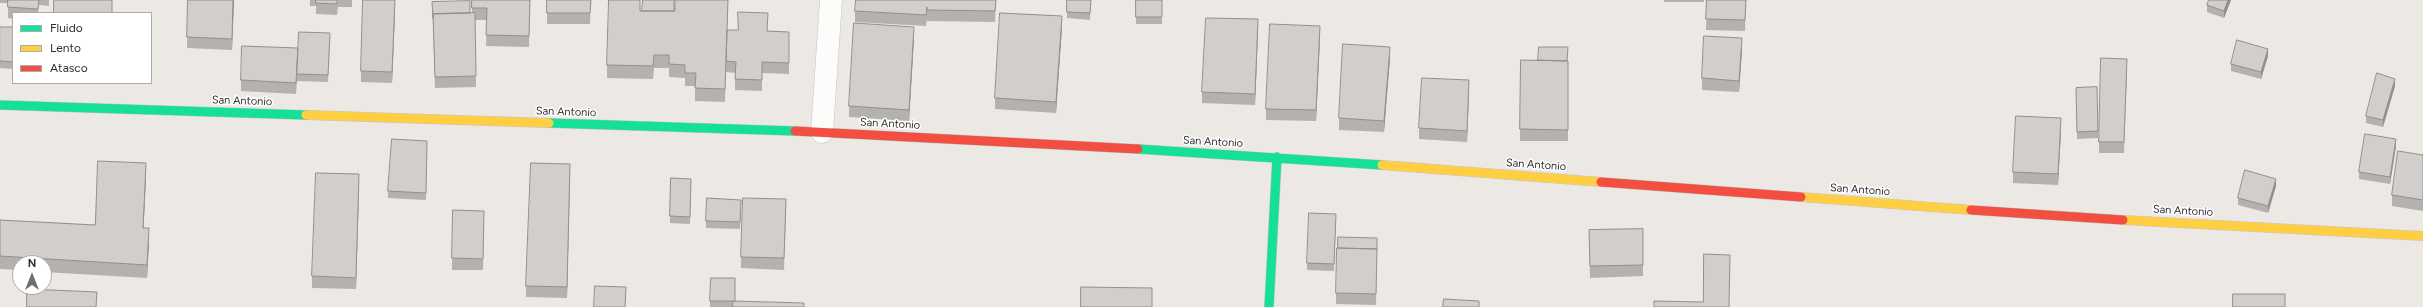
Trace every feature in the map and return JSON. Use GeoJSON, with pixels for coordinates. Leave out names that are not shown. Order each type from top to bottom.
{"type":"FeatureCollection","features":[{"type":"Feature","properties":{"kind":"street"},"geometry":{"type":"LineString","coordinates":[[822,132],[831,0]]}},
{"type":"Feature","properties":{"kind":"street","name":"San Antonio"},"geometry":{"type":"LineString","coordinates":[[0,105],[822,132],[1277,157],[2019,214],[2423,236]]}},
{"type":"Feature","properties":{"kind":"street"},"geometry":{"type":"LineString","coordinates":[[1269,307],[1277,157]]}},
{"type":"Feature","properties":{"kind":"building"},"geometry":{"type":"Polygon","coordinates":[[[8,0],[39,0],[38,9],[8,7],[8,0]]]}},
{"type":"Feature","properties":{"kind":"building"},"geometry":{"type":"Polygon","coordinates":[[[54,0],[112,0],[112,12],[54,12],[54,0]]]}},
{"type":"Feature","properties":{"kind":"building"},"geometry":{"type":"Polygon","coordinates":[[[188,0],[233,0],[232,39],[187,37],[188,0]]]}},
{"type":"Feature","properties":{"kind":"building"},"geometry":{"type":"Polygon","coordinates":[[[316,0],[337,0],[337,4],[316,3],[316,0]]]}},
{"type":"Feature","properties":{"kind":"building"},"geometry":{"type":"Polygon","coordinates":[[[363,0],[395,0],[392,72],[361,71],[363,0]]]}},
{"type":"Feature","properties":{"kind":"building"},"geometry":{"type":"Polygon","coordinates":[[[472,0],[530,0],[529,36],[486,35],[487,8],[472,8],[472,0]]]}},
{"type":"Feature","properties":{"kind":"building"},"geometry":{"type":"Polygon","coordinates":[[[547,0],[591,0],[590,13],[547,13],[547,0]]]}},
{"type":"Feature","properties":{"kind":"building"},"geometry":{"type":"Polygon","coordinates":[[[609,0],[640,0],[640,11],[675,11],[675,0],[728,0],[725,89],[695,88],[696,73],[685,73],[685,65],[669,64],[669,55],[654,55],[653,66],[607,65],[609,0]]]}},
{"type":"Feature","properties":{"kind":"building"},"geometry":{"type":"Polygon","coordinates":[[[643,0],[674,0],[674,11],[642,11],[643,0]]]}},
{"type":"Feature","properties":{"kind":"building"},"geometry":{"type":"Polygon","coordinates":[[[856,0],[996,0],[995,11],[927,10],[927,7],[926,15],[855,11],[856,0]]]}},
{"type":"Feature","properties":{"kind":"building"},"geometry":{"type":"Polygon","coordinates":[[[1067,0],[1091,0],[1090,13],[1067,12],[1067,0]]]}},
{"type":"Feature","properties":{"kind":"building"},"geometry":{"type":"Polygon","coordinates":[[[1136,0],[1162,0],[1162,17],[1136,17],[1136,0]]]}},
{"type":"Feature","properties":{"kind":"building"},"geometry":{"type":"Polygon","coordinates":[[[1707,0],[1746,0],[1745,20],[1706,19],[1707,0]]]}},
{"type":"Feature","properties":{"kind":"building"},"geometry":{"type":"Polygon","coordinates":[[[2209,0],[2228,0],[2224,11],[2207,5],[2209,0]]]}},
{"type":"Feature","properties":{"kind":"building"},"geometry":{"type":"Polygon","coordinates":[[[470,1],[470,13],[433,14],[433,18],[432,2],[470,1]]]}},
{"type":"Feature","properties":{"kind":"building"},"geometry":{"type":"Polygon","coordinates":[[[738,12],[768,13],[767,31],[789,32],[789,63],[762,62],[762,80],[735,79],[736,62],[726,61],[727,30],[738,30],[738,12]]]}},
{"type":"Feature","properties":{"kind":"building"},"geometry":{"type":"Polygon","coordinates":[[[475,13],[476,76],[435,77],[433,14],[475,13]]]}},
{"type":"Feature","properties":{"kind":"building"},"geometry":{"type":"Polygon","coordinates":[[[1000,13],[1062,16],[1056,102],[995,98],[1000,13]]]}},
{"type":"Feature","properties":{"kind":"building"},"geometry":{"type":"Polygon","coordinates":[[[1206,18],[1258,19],[1255,94],[1202,92],[1206,18]]]}},
{"type":"Feature","properties":{"kind":"building"},"geometry":{"type":"Polygon","coordinates":[[[854,23],[914,27],[909,110],[849,106],[854,23]]]}},
{"type":"Feature","properties":{"kind":"building"},"geometry":{"type":"Polygon","coordinates":[[[1270,24],[1320,26],[1316,110],[1266,109],[1270,24]]]}},
{"type":"Feature","properties":{"kind":"building"},"geometry":{"type":"Polygon","coordinates":[[[0,27],[12,27],[12,62],[0,61],[0,27]]]}},
{"type":"Feature","properties":{"kind":"building"},"geometry":{"type":"Polygon","coordinates":[[[299,32],[330,33],[328,75],[297,74],[299,32]]]}},
{"type":"Feature","properties":{"kind":"building"},"geometry":{"type":"Polygon","coordinates":[[[1704,36],[1742,38],[1739,81],[1702,78],[1704,36]]]}},
{"type":"Feature","properties":{"kind":"building"},"geometry":{"type":"Polygon","coordinates":[[[2237,40],[2268,49],[2261,72],[2231,64],[2237,40]]]}},
{"type":"Feature","properties":{"kind":"building"},"geometry":{"type":"Polygon","coordinates":[[[1343,44],[1390,47],[1384,121],[1339,118],[1343,44]]]}},
{"type":"Feature","properties":{"kind":"building"},"geometry":{"type":"Polygon","coordinates":[[[242,46],[298,48],[296,83],[241,80],[242,46]]]}},
{"type":"Feature","properties":{"kind":"building"},"geometry":{"type":"Polygon","coordinates":[[[1539,47],[1568,47],[1567,61],[1538,60],[1539,47]]]}},
{"type":"Feature","properties":{"kind":"building"},"geometry":{"type":"Polygon","coordinates":[[[2101,58],[2127,59],[2124,142],[2099,142],[2101,58]]]}},
{"type":"Feature","properties":{"kind":"building"},"geometry":{"type":"Polygon","coordinates":[[[1521,60],[1568,61],[1568,130],[1520,129],[1521,60]]]}},
{"type":"Feature","properties":{"kind":"building"},"geometry":{"type":"Polygon","coordinates":[[[2377,73],[2395,79],[2383,120],[2366,116],[2377,73]]]}},
{"type":"Feature","properties":{"kind":"building"},"geometry":{"type":"Polygon","coordinates":[[[1422,78],[1469,80],[1467,131],[1419,128],[1422,78]]]}},
{"type":"Feature","properties":{"kind":"building"},"geometry":{"type":"Polygon","coordinates":[[[2097,87],[2098,131],[2077,132],[2076,88],[2097,87]]]}},
{"type":"Feature","properties":{"kind":"building"},"geometry":{"type":"Polygon","coordinates":[[[2016,116],[2061,118],[2058,174],[2013,172],[2016,116]]]}},
{"type":"Feature","properties":{"kind":"building"},"geometry":{"type":"Polygon","coordinates":[[[2365,134],[2396,139],[2390,177],[2359,172],[2365,134]]]}},
{"type":"Feature","properties":{"kind":"building"},"geometry":{"type":"Polygon","coordinates":[[[392,139],[427,141],[426,193],[388,191],[392,139]]]}},
{"type":"Feature","properties":{"kind":"building"},"geometry":{"type":"Polygon","coordinates":[[[2398,151],[2423,155],[2423,200],[2392,195],[2398,151]]]}},
{"type":"Feature","properties":{"kind":"building"},"geometry":{"type":"Polygon","coordinates":[[[98,161],[146,163],[143,228],[149,228],[147,265],[52,259],[52,255],[0,256],[0,220],[95,225],[98,161]]]}},
{"type":"Feature","properties":{"kind":"building"},"geometry":{"type":"Polygon","coordinates":[[[531,163],[570,164],[567,287],[526,286],[531,163]]]}},
{"type":"Feature","properties":{"kind":"building"},"geometry":{"type":"Polygon","coordinates":[[[2245,170],[2276,179],[2268,206],[2238,198],[2245,170]]]}},
{"type":"Feature","properties":{"kind":"building"},"geometry":{"type":"Polygon","coordinates":[[[316,173],[359,174],[356,278],[312,276],[316,173]]]}},
{"type":"Feature","properties":{"kind":"building"},"geometry":{"type":"Polygon","coordinates":[[[671,178],[691,179],[690,217],[670,216],[671,178]]]}},
{"type":"Feature","properties":{"kind":"building"},"geometry":{"type":"Polygon","coordinates":[[[707,198],[741,200],[740,222],[706,221],[707,198]]]}},
{"type":"Feature","properties":{"kind":"building"},"geometry":{"type":"Polygon","coordinates":[[[743,198],[786,199],[784,258],[741,257],[743,198]]]}},
{"type":"Feature","properties":{"kind":"building"},"geometry":{"type":"Polygon","coordinates":[[[453,210],[484,211],[483,259],[452,258],[453,210]]]}},
{"type":"Feature","properties":{"kind":"building"},"geometry":{"type":"Polygon","coordinates":[[[1309,213],[1336,214],[1334,264],[1307,263],[1309,213]]]}},
{"type":"Feature","properties":{"kind":"building"},"geometry":{"type":"Polygon","coordinates":[[[1643,229],[1643,265],[1590,266],[1589,230],[1643,229]]]}},
{"type":"Feature","properties":{"kind":"building"},"geometry":{"type":"Polygon","coordinates":[[[1338,237],[1377,238],[1377,249],[1338,248],[1338,237]]]}},
{"type":"Feature","properties":{"kind":"building"},"geometry":{"type":"Polygon","coordinates":[[[1337,248],[1377,249],[1376,294],[1336,293],[1337,248]]]}},
{"type":"Feature","properties":{"kind":"building"},"geometry":{"type":"Polygon","coordinates":[[[1704,254],[1730,255],[1729,307],[1654,307],[1654,301],[1703,302],[1704,254]]]}},
{"type":"Feature","properties":{"kind":"building"},"geometry":{"type":"Polygon","coordinates":[[[711,278],[735,278],[735,301],[710,301],[711,278]]]}},
{"type":"Feature","properties":{"kind":"building"},"geometry":{"type":"Polygon","coordinates":[[[595,286],[626,287],[625,307],[594,307],[595,286]]]}},
{"type":"Feature","properties":{"kind":"building"},"geometry":{"type":"Polygon","coordinates":[[[1081,287],[1152,288],[1152,307],[1081,307],[1081,287]]]}},
{"type":"Feature","properties":{"kind":"building"},"geometry":{"type":"Polygon","coordinates":[[[52,290],[97,292],[96,307],[27,307],[27,295],[52,295],[52,290]]]}},
{"type":"Feature","properties":{"kind":"building"},"geometry":{"type":"Polygon","coordinates":[[[2233,294],[2285,294],[2285,307],[2233,307],[2233,294]]]}},
{"type":"Feature","properties":{"kind":"building"},"geometry":{"type":"Polygon","coordinates":[[[1444,299],[1479,301],[1479,307],[1443,307],[1444,299]]]}},
{"type":"Feature","properties":{"kind":"building"},"geometry":{"type":"Polygon","coordinates":[[[733,301],[804,303],[804,307],[733,307],[733,301]]]}},
{"type":"Feature","properties":{"kind":"traffic: fast"},"geometry":{"type":"LineString","coordinates":[[0,105],[306,115]]}},
{"type":"Feature","properties":{"kind":"traffic: fast"},"geometry":{"type":"LineString","coordinates":[[549,123],[795,131]]}},
{"type":"Feature","properties":{"kind":"traffic: fast"},"geometry":{"type":"LineString","coordinates":[[1138,149],[1382,165]]}},
{"type":"Feature","properties":{"kind":"traffic: fast"},"geometry":{"type":"LineString","coordinates":[[1269,307],[1277,157]]}},
{"type":"Feature","properties":{"kind":"traffic: slow"},"geometry":{"type":"LineString","coordinates":[[306,115],[549,123]]}},
{"type":"Feature","properties":{"kind":"traffic: slow"},"geometry":{"type":"LineString","coordinates":[[1382,165],[1601,182]]}},
{"type":"Feature","properties":{"kind":"traffic: slow"},"geometry":{"type":"LineString","coordinates":[[1801,197],[1971,210]]}},
{"type":"Feature","properties":{"kind":"traffic: slow"},"geometry":{"type":"LineString","coordinates":[[2123,220],[2423,236]]}},
{"type":"Feature","properties":{"kind":"traffic: jam"},"geometry":{"type":"LineString","coordinates":[[795,131],[1138,149]]}},
{"type":"Feature","properties":{"kind":"traffic: jam"},"geometry":{"type":"LineString","coordinates":[[1601,182],[1801,197]]}},
{"type":"Feature","properties":{"kind":"traffic: jam"},"geometry":{"type":"LineString","coordinates":[[1971,210],[2123,220]]}}]}
